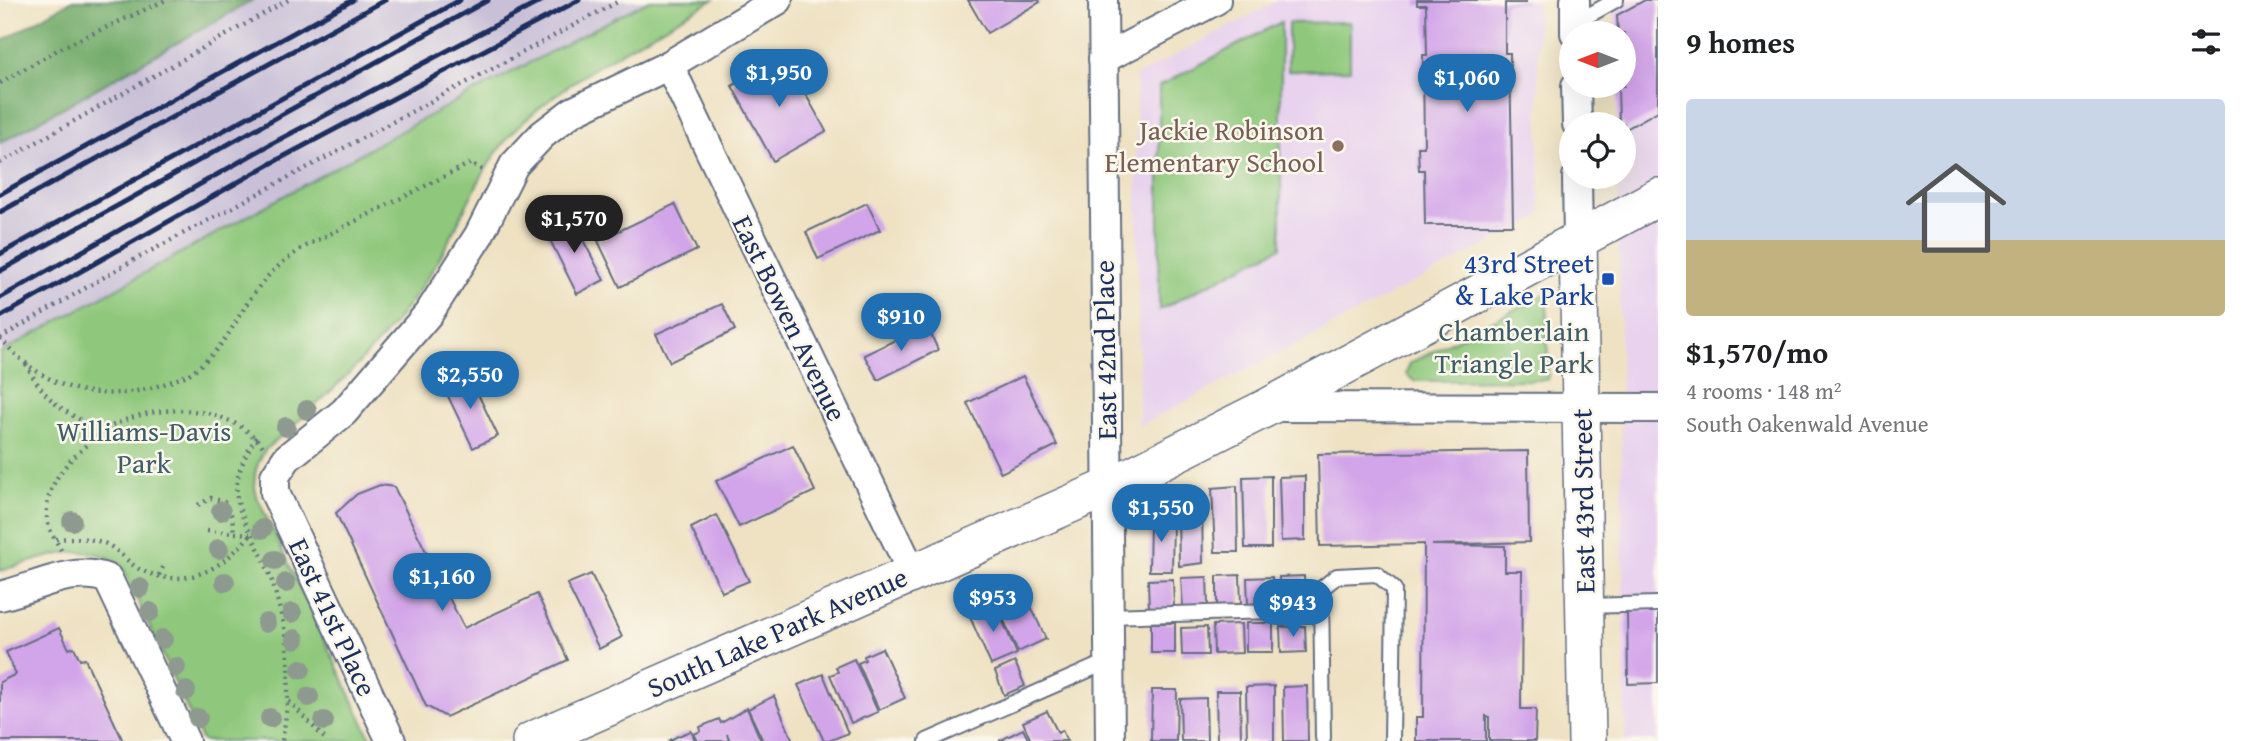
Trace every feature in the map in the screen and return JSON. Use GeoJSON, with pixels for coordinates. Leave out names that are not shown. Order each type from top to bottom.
{"type":"FeatureCollection","features":[{"type":"Feature","properties":{"kind":"street"},"geometry":{"type":"LineString","coordinates":[[669,65],[778,0]]}},
{"type":"Feature","properties":{"kind":"street","name":"East 42nd Place"},"geometry":{"type":"LineString","coordinates":[[1103,0],[1110,741]]}},
{"type":"Feature","properties":{"kind":"street"},"geometry":{"type":"LineString","coordinates":[[1102,59],[1216,0]]}},
{"type":"Feature","properties":{"kind":"street","name":"East 41st Place"},"geometry":{"type":"LineString","coordinates":[[391,741],[275,493],[275,476],[287,458],[344,412],[429,313],[480,235],[514,165],[542,135],[572,112],[669,65]]}},
{"type":"Feature","properties":{"kind":"street","name":"East Bowen Avenue"},"geometry":{"type":"LineString","coordinates":[[669,65],[912,572]]}},
{"type":"Feature","properties":{"kind":"street","name":"East 43rd Street"},"geometry":{"type":"LineString","coordinates":[[1577,189],[1587,741]]}},
{"type":"Feature","properties":{"kind":"street","name":"South Lake Park Avenue"},"geometry":{"type":"LineString","coordinates":[[531,741],[1107,488],[1268,407],[1658,197]]}},
{"type":"Feature","properties":{"kind":"street"},"geometry":{"type":"LineString","coordinates":[[1268,407],[1658,408]]}},
{"type":"Feature","properties":{"kind":"street"},"geometry":{"type":"LineString","coordinates":[[0,596],[74,574],[90,572],[108,579],[118,594],[185,741]]}},
{"type":"Feature","properties":{"kind":"lane"},"geometry":{"type":"LineString","coordinates":[[1575,19],[1616,0]]}},
{"type":"Feature","properties":{"kind":"lane"},"geometry":{"type":"LineString","coordinates":[[1323,738],[1321,589],[1337,576],[1377,574],[1394,589],[1392,741]]}},
{"type":"Feature","properties":{"kind":"lane"},"geometry":{"type":"LineString","coordinates":[[1585,606],[1658,604]]}},
{"type":"Feature","properties":{"kind":"lane"},"geometry":{"type":"LineString","coordinates":[[1108,616],[1307,610]]}},
{"type":"Feature","properties":{"kind":"lane"},"geometry":{"type":"LineString","coordinates":[[927,741],[1109,661]]}},
{"type":"Feature","properties":{"kind":"path"},"geometry":{"type":"LineString","coordinates":[[0,83],[61,48],[166,0]]}},
{"type":"Feature","properties":{"kind":"path"},"geometry":{"type":"LineString","coordinates":[[0,163],[288,0]]}},
{"type":"Feature","properties":{"kind":"path"},"geometry":{"type":"LineString","coordinates":[[471,163],[331,232],[278,266],[260,286],[229,337],[213,357],[189,374],[162,387],[135,393],[103,394],[74,389],[26,364],[0,338],[130,262],[621,0]]}},
{"type":"Feature","properties":{"kind":"path"},"geometry":{"type":"LineString","coordinates":[[26,364],[39,390],[73,416],[102,431]]}},
{"type":"Feature","properties":{"kind":"path"},"geometry":{"type":"LineString","coordinates":[[63,554],[46,518],[51,488],[65,466],[102,431],[144,416],[174,411],[198,412],[229,419],[256,437],[265,450]]}},
{"type":"Feature","properties":{"kind":"path"},"geometry":{"type":"LineString","coordinates":[[256,437],[239,465],[237,507],[266,564],[284,627],[289,668],[282,741]]}},
{"type":"Feature","properties":{"kind":"path"},"geometry":{"type":"LineString","coordinates":[[198,505],[211,498],[224,502],[232,516],[234,533]]}},
{"type":"Feature","properties":{"kind":"path"},"geometry":{"type":"LineString","coordinates":[[207,531],[251,534]]}},
{"type":"Feature","properties":{"kind":"path"},"geometry":{"type":"LineString","coordinates":[[56,539],[84,539],[104,543],[141,570],[188,578],[206,572],[230,558],[251,534]]}},
{"type":"Feature","properties":{"kind":"path"},"geometry":{"type":"LineString","coordinates":[[159,575],[165,563]]}},
{"type":"Feature","properties":{"kind":"path"},"geometry":{"type":"LineString","coordinates":[[288,700],[327,741]]}},
{"type":"Feature","properties":{"kind":"shaded area"},"geometry":{"type":"Polygon","coordinates":[[[253,0],[649,0],[421,120],[0,353],[0,143],[253,0]]]}},
{"type":"Feature","properties":{"kind":"shaded area","name":"Jackie Robinson Elementary School"},"geometry":{"type":"Polygon","coordinates":[[[1279,0],[1537,0],[1540,217],[1139,426],[1136,76],[1279,0]]]}},
{"type":"Feature","properties":{"kind":"shaded area"},"geometry":{"type":"Polygon","coordinates":[[[1658,0],[1658,741],[1625,741],[1618,189],[1636,189],[1636,112],[1617,112],[1616,98],[1636,98],[1636,21],[1615,21],[1615,2],[1658,0]]]}},
{"type":"Feature","properties":{"kind":"green space"},"geometry":{"type":"Polygon","coordinates":[[[73,0],[253,0],[0,143],[0,42],[73,0]]]}},
{"type":"Feature","properties":{"kind":"green space","name":"Williams-Davis Park"},"geometry":{"type":"Polygon","coordinates":[[[649,0],[713,0],[586,74],[518,127],[491,161],[439,258],[411,302],[353,369],[265,450],[259,461],[255,478],[257,497],[372,741],[202,741],[122,566],[108,557],[78,552],[47,557],[0,571],[0,353],[421,120],[649,0]]]}},
{"type":"Feature","properties":{"kind":"green space"},"geometry":{"type":"Polygon","coordinates":[[[1281,22],[1281,247],[1159,310],[1159,86],[1281,22]]]}},
{"type":"Feature","properties":{"kind":"green space"},"geometry":{"type":"Polygon","coordinates":[[[1350,22],[1350,70],[1288,71],[1288,23],[1350,22]]]}},
{"type":"Feature","properties":{"kind":"green space","name":"Chamberlain Triangle Park"},"geometry":{"type":"Polygon","coordinates":[[[1547,293],[1548,380],[1414,381],[1406,374],[1410,363],[1547,293]]]}},
{"type":"Feature","properties":{"kind":"building"},"geometry":{"type":"Polygon","coordinates":[[[968,0],[1039,0],[1040,2],[987,33],[968,0]]]}},
{"type":"Feature","properties":{"kind":"building"},"geometry":{"type":"Polygon","coordinates":[[[1417,0],[1526,0],[1526,3],[1505,3],[1505,53],[1510,53],[1513,225],[1425,225],[1424,170],[1419,170],[1418,147],[1424,147],[1423,55],[1427,55],[1426,5],[1417,5],[1417,0]]]}},
{"type":"Feature","properties":{"kind":"building"},"geometry":{"type":"Polygon","coordinates":[[[1645,0],[1658,0],[1658,111],[1636,123],[1636,112],[1619,112],[1618,98],[1636,98],[1636,21],[1617,21],[1617,15],[1645,0]]]}},
{"type":"Feature","properties":{"kind":"building"},"geometry":{"type":"Polygon","coordinates":[[[785,57],[826,131],[773,161],[732,86],[785,57]]]}},
{"type":"Feature","properties":{"kind":"building"},"geometry":{"type":"Polygon","coordinates":[[[867,203],[880,230],[818,259],[806,232],[867,203]]]}},
{"type":"Feature","properties":{"kind":"building"},"geometry":{"type":"Polygon","coordinates":[[[675,204],[697,250],[620,287],[598,241],[675,204]]]}},
{"type":"Feature","properties":{"kind":"building"},"geometry":{"type":"Polygon","coordinates":[[[571,217],[604,280],[577,294],[545,230],[571,217]]]}},
{"type":"Feature","properties":{"kind":"building"},"geometry":{"type":"Polygon","coordinates":[[[722,304],[735,330],[670,362],[656,334],[722,304]]]}},
{"type":"Feature","properties":{"kind":"building"},"geometry":{"type":"Polygon","coordinates":[[[927,325],[938,350],[878,380],[864,355],[927,325]]]}},
{"type":"Feature","properties":{"kind":"building"},"geometry":{"type":"Polygon","coordinates":[[[468,373],[498,436],[473,448],[443,386],[468,373]]]}},
{"type":"Feature","properties":{"kind":"building"},"geometry":{"type":"Polygon","coordinates":[[[1023,376],[1057,445],[1001,473],[967,403],[1023,376]]]}},
{"type":"Feature","properties":{"kind":"building"},"geometry":{"type":"Polygon","coordinates":[[[793,445],[815,491],[739,527],[716,481],[793,445]]]}},
{"type":"Feature","properties":{"kind":"building"},"geometry":{"type":"Polygon","coordinates":[[[1528,451],[1529,542],[1432,545],[1505,546],[1505,571],[1522,571],[1521,709],[1536,709],[1535,741],[1489,741],[1489,717],[1486,716],[1486,741],[1416,741],[1416,717],[1423,717],[1424,544],[1320,546],[1318,454],[1528,451]]]}},
{"type":"Feature","properties":{"kind":"building"},"geometry":{"type":"Polygon","coordinates":[[[1271,476],[1271,548],[1245,548],[1243,477],[1271,476]]]}},
{"type":"Feature","properties":{"kind":"building"},"geometry":{"type":"Polygon","coordinates":[[[1305,476],[1305,540],[1281,541],[1279,477],[1305,476]]]}},
{"type":"Feature","properties":{"kind":"building"},"geometry":{"type":"Polygon","coordinates":[[[380,485],[394,487],[464,628],[537,594],[568,660],[446,717],[426,706],[336,513],[357,494],[380,485]]]}},
{"type":"Feature","properties":{"kind":"building"},"geometry":{"type":"Polygon","coordinates":[[[1237,486],[1238,552],[1215,552],[1212,488],[1237,486]]]}},
{"type":"Feature","properties":{"kind":"building"},"geometry":{"type":"Polygon","coordinates":[[[1184,509],[1202,509],[1203,563],[1179,566],[1178,514],[1184,513],[1184,509]]]}},
{"type":"Feature","properties":{"kind":"building"},"geometry":{"type":"Polygon","coordinates":[[[717,515],[749,581],[722,592],[691,528],[717,515]]]}},
{"type":"Feature","properties":{"kind":"building"},"geometry":{"type":"Polygon","coordinates":[[[1154,515],[1173,521],[1172,571],[1149,571],[1150,521],[1154,515]]]}},
{"type":"Feature","properties":{"kind":"building"},"geometry":{"type":"Polygon","coordinates":[[[591,574],[622,637],[599,649],[567,584],[591,574]]]}},
{"type":"Feature","properties":{"kind":"building"},"geometry":{"type":"Polygon","coordinates":[[[1240,575],[1241,605],[1217,605],[1217,576],[1240,575]]]}},
{"type":"Feature","properties":{"kind":"building"},"geometry":{"type":"Polygon","coordinates":[[[1304,576],[1305,605],[1280,605],[1279,577],[1304,576]]]}},
{"type":"Feature","properties":{"kind":"building"},"geometry":{"type":"Polygon","coordinates":[[[1207,577],[1208,606],[1183,607],[1181,578],[1207,577]]]}},
{"type":"Feature","properties":{"kind":"building"},"geometry":{"type":"Polygon","coordinates":[[[1272,577],[1273,603],[1248,604],[1247,578],[1272,577]]]}},
{"type":"Feature","properties":{"kind":"building"},"geometry":{"type":"Polygon","coordinates":[[[1173,579],[1174,608],[1149,609],[1148,580],[1173,579]]]}},
{"type":"Feature","properties":{"kind":"building"},"geometry":{"type":"Polygon","coordinates":[[[1021,585],[1046,639],[1018,652],[995,601],[1004,597],[1003,593],[1021,585]]]}},
{"type":"Feature","properties":{"kind":"building"},"geometry":{"type":"Polygon","coordinates":[[[994,601],[1017,654],[991,665],[969,615],[994,601]]]}},
{"type":"Feature","properties":{"kind":"building"},"geometry":{"type":"Polygon","coordinates":[[[1627,611],[1658,611],[1658,683],[1628,684],[1627,611]]]}},
{"type":"Feature","properties":{"kind":"building"},"geometry":{"type":"Polygon","coordinates":[[[1151,623],[1175,623],[1175,653],[1151,653],[1151,623]]]}},
{"type":"Feature","properties":{"kind":"building"},"geometry":{"type":"Polygon","coordinates":[[[1246,623],[1273,623],[1273,652],[1246,652],[1246,623]]]}},
{"type":"Feature","properties":{"kind":"building"},"geometry":{"type":"Polygon","coordinates":[[[1241,624],[1242,653],[1214,654],[1213,625],[1241,624]]]}},
{"type":"Feature","properties":{"kind":"building"},"geometry":{"type":"Polygon","coordinates":[[[1305,626],[1306,652],[1281,653],[1280,627],[1305,626]]]}},
{"type":"Feature","properties":{"kind":"building"},"geometry":{"type":"Polygon","coordinates":[[[1207,627],[1208,655],[1182,655],[1181,628],[1207,627]]]}},
{"type":"Feature","properties":{"kind":"building"},"geometry":{"type":"Polygon","coordinates":[[[59,628],[69,649],[74,647],[80,660],[85,659],[123,741],[0,741],[0,682],[16,674],[6,652],[59,628]]]}},
{"type":"Feature","properties":{"kind":"building"},"geometry":{"type":"Polygon","coordinates":[[[882,648],[905,698],[879,710],[858,663],[865,660],[864,656],[882,648]]]}},
{"type":"Feature","properties":{"kind":"building"},"geometry":{"type":"Polygon","coordinates":[[[854,659],[878,712],[851,723],[830,675],[838,672],[836,667],[854,659]]]}},
{"type":"Feature","properties":{"kind":"building"},"geometry":{"type":"Polygon","coordinates":[[[1015,662],[1025,686],[1004,695],[995,671],[1015,662]]]}},
{"type":"Feature","properties":{"kind":"building"},"geometry":{"type":"Polygon","coordinates":[[[823,674],[848,733],[829,741],[824,741],[798,685],[823,674]]]}},
{"type":"Feature","properties":{"kind":"building"},"geometry":{"type":"Polygon","coordinates":[[[1274,686],[1274,741],[1247,741],[1246,687],[1274,686]]]}},
{"type":"Feature","properties":{"kind":"building"},"geometry":{"type":"Polygon","coordinates":[[[1307,686],[1308,741],[1284,741],[1283,687],[1307,686]]]}},
{"type":"Feature","properties":{"kind":"building"},"geometry":{"type":"Polygon","coordinates":[[[1152,690],[1177,690],[1176,741],[1151,741],[1152,690]]]}},
{"type":"Feature","properties":{"kind":"building"},"geometry":{"type":"Polygon","coordinates":[[[1216,691],[1240,691],[1241,741],[1217,741],[1216,691]]]}},
{"type":"Feature","properties":{"kind":"building"},"geometry":{"type":"Polygon","coordinates":[[[774,696],[793,741],[763,741],[748,709],[774,696]]]}},
{"type":"Feature","properties":{"kind":"building"},"geometry":{"type":"Polygon","coordinates":[[[1206,698],[1207,741],[1181,741],[1180,699],[1206,698]]]}},
{"type":"Feature","properties":{"kind":"building"},"geometry":{"type":"Polygon","coordinates":[[[747,708],[761,741],[730,741],[727,734],[729,741],[697,741],[694,734],[701,731],[700,727],[719,719],[721,723],[747,708]]]}},
{"type":"Feature","properties":{"kind":"building"},"geometry":{"type":"Polygon","coordinates":[[[1047,711],[1058,733],[1062,730],[1067,741],[1031,741],[1023,722],[1047,711]]]}},
{"type":"Feature","properties":{"kind":"building"},"geometry":{"type":"Polygon","coordinates":[[[1023,729],[1029,741],[999,741],[1023,729]]]}},
{"type":"Feature","properties":{"kind":"building"},"geometry":{"type":"Polygon","coordinates":[[[691,731],[695,741],[668,741],[678,736],[691,731]]]}},
{"type":"Feature","properties":{"kind":"railway"},"geometry":{"type":"LineString","coordinates":[[0,194],[353,0]]}},
{"type":"Feature","properties":{"kind":"railway"},"geometry":{"type":"LineString","coordinates":[[0,212],[385,0]]}},
{"type":"Feature","properties":{"kind":"railway"},"geometry":{"type":"LineString","coordinates":[[0,254],[460,0]]}},
{"type":"Feature","properties":{"kind":"railway"},"geometry":{"type":"LineString","coordinates":[[0,271],[488,0]]}},
{"type":"Feature","properties":{"kind":"railway"},"geometry":{"type":"LineString","coordinates":[[0,298],[271,144],[543,0]]}},
{"type":"Feature","properties":{"kind":"railway"},"geometry":{"type":"LineString","coordinates":[[0,317],[279,159],[579,0]]}},
{"type":"Feature","properties":{"kind":"place","name":"Jackie Robinson Elementary School"},"geometry":{"type":"Point","coordinates":[1338,146]}},
{"type":"Feature","properties":{"kind":"place","name":"43rd Street & Lake Park"},"geometry":{"type":"Point","coordinates":[1608,279]}}]}
